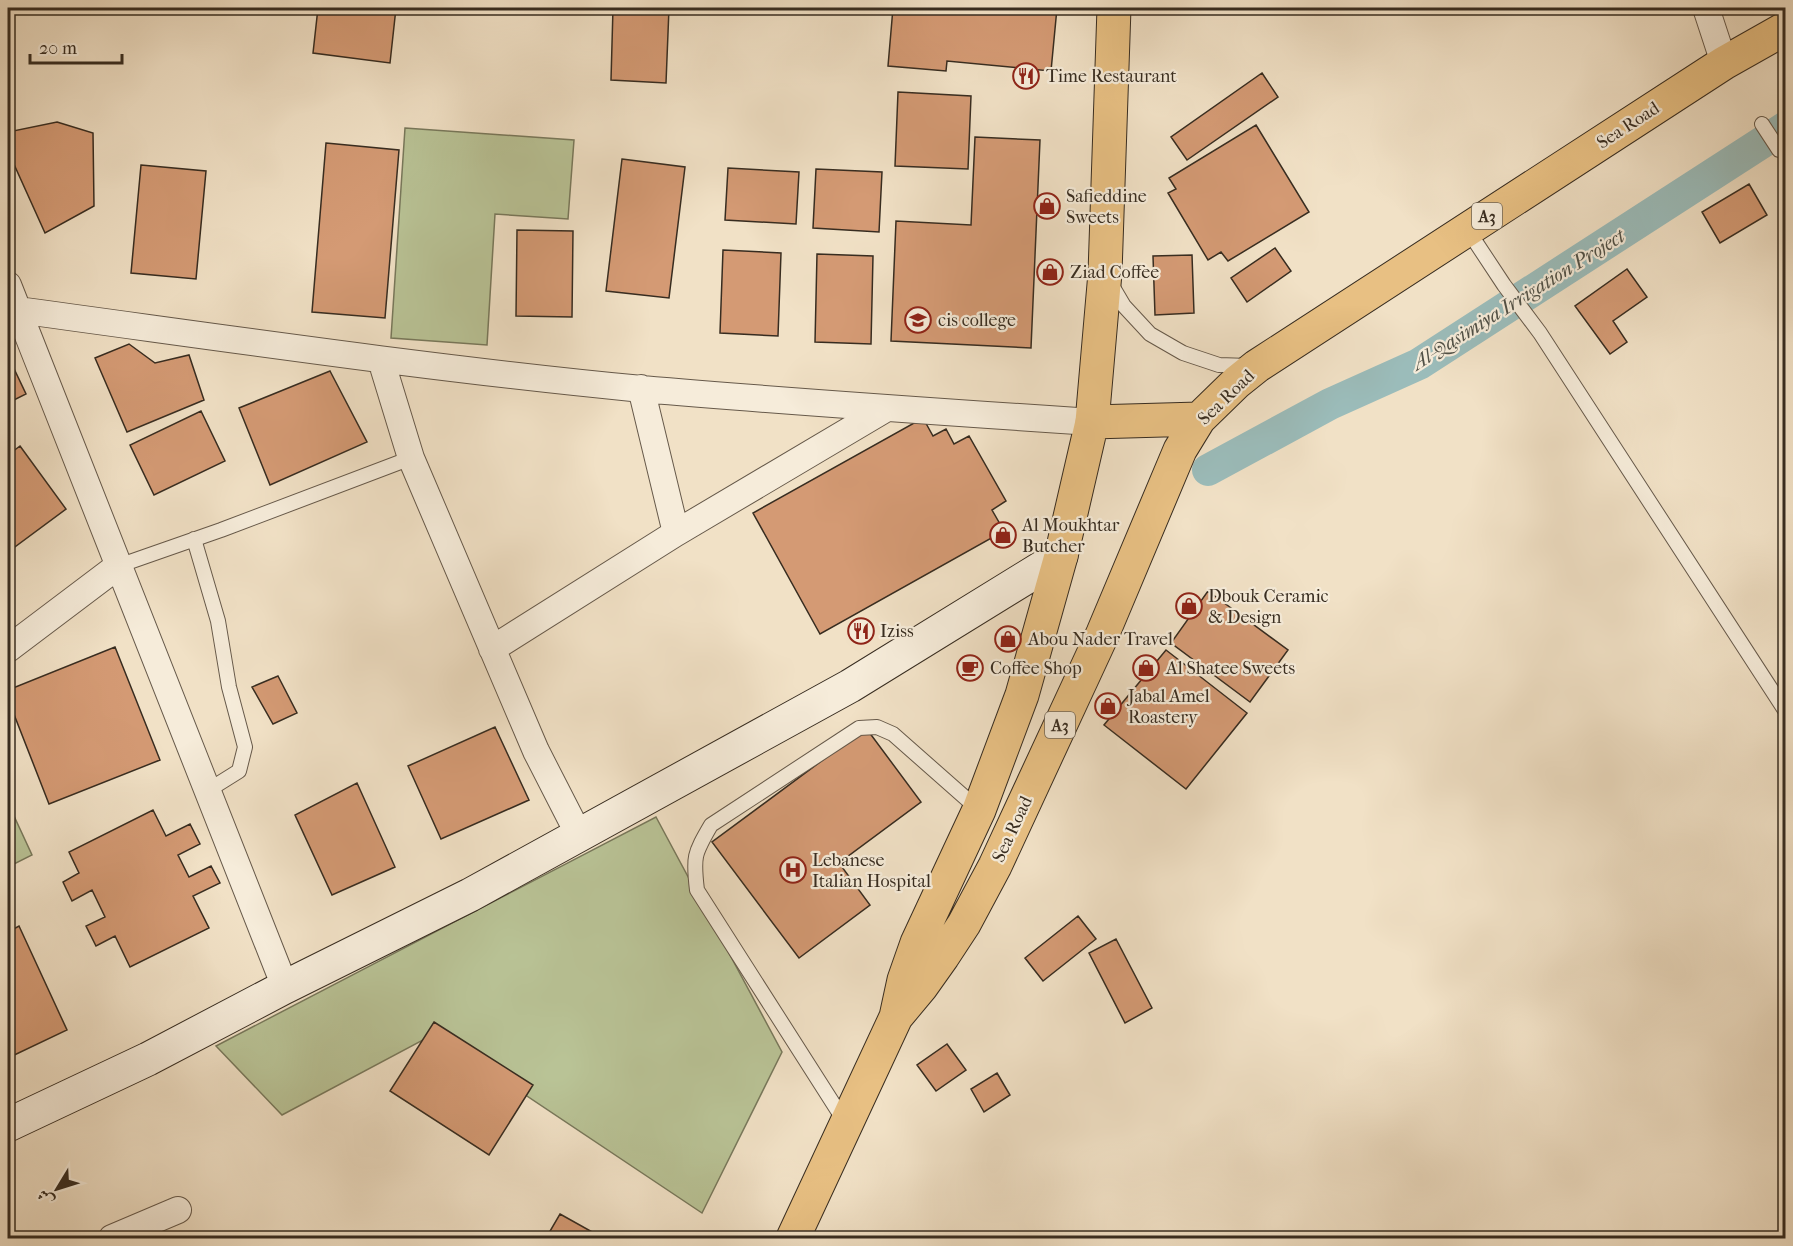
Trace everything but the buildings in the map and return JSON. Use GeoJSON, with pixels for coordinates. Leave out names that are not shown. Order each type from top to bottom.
{"type":"FeatureCollection","features":[{"type":"Feature","properties":{"kind":"main road","name":"Sea Road"},"geometry":{"type":"LineString","coordinates":[[793,1239],[896,1017],[904,980],[917,943],[980,810],[1023,694],[1061,556],[1092,422],[1105,273],[1114,8]]}},
{"type":"Feature","properties":{"kind":"main road","name":"Sea Road"},"geometry":{"type":"LineString","coordinates":[[896,1017],[921,987],[964,924],[995,866],[1103,633],[1180,450],[1199,419],[1257,366],[1724,63],[1785,28]]}},
{"type":"Feature","properties":{"kind":"main road"},"geometry":{"type":"LineString","coordinates":[[1092,422],[1199,419]]}},
{"type":"Feature","properties":{"kind":"street"},"geometry":{"type":"LineString","coordinates":[[1706,8],[1724,63]]}},
{"type":"Feature","properties":{"kind":"street"},"geometry":{"type":"LineString","coordinates":[[8,285],[285,987]]}},
{"type":"Feature","properties":{"kind":"street"},"geometry":{"type":"LineString","coordinates":[[17,310],[381,360],[641,388],[1092,422]]}},
{"type":"Feature","properties":{"kind":"street"},"geometry":{"type":"LineString","coordinates":[[381,360],[411,458],[536,751],[579,835]]}},
{"type":"Feature","properties":{"kind":"street"},"geometry":{"type":"LineString","coordinates":[[641,388],[675,533]]}},
{"type":"Feature","properties":{"kind":"street"},"geometry":{"type":"LineString","coordinates":[[492,649],[675,533],[887,408]]}},
{"type":"Feature","properties":{"kind":"street"},"geometry":{"type":"LineString","coordinates":[[8,1125],[148,1059],[285,987],[470,895],[850,686],[1061,556]]}},
{"type":"Feature","properties":{"kind":"street"},"geometry":{"type":"LineString","coordinates":[[8,649],[118,566]]}},
{"type":"Feature","properties":{"kind":"street"},"geometry":{"type":"LineString","coordinates":[[112,1239],[178,1210]]}},
{"type":"Feature","properties":{"kind":"lane"},"geometry":{"type":"LineString","coordinates":[[1762,124],[1779,150]]}},
{"type":"Feature","properties":{"kind":"lane"},"geometry":{"type":"LineString","coordinates":[[1467,229],[1504,285],[1540,333],[1785,712]]}},
{"type":"Feature","properties":{"kind":"lane"},"geometry":{"type":"LineString","coordinates":[[1105,273],[1124,306],[1150,334],[1183,353],[1210,362],[1257,366]]}},
{"type":"Feature","properties":{"kind":"lane"},"geometry":{"type":"LineString","coordinates":[[118,566],[411,458]]}},
{"type":"Feature","properties":{"kind":"lane"},"geometry":{"type":"LineString","coordinates":[[194,539],[218,621],[229,687],[245,747],[239,771],[207,791]]}},
{"type":"Feature","properties":{"kind":"lane"},"geometry":{"type":"LineString","coordinates":[[846,1124],[697,890],[694,864],[697,848],[711,825],[859,728],[877,727],[893,734],[980,810]]}},
{"type":"Feature","properties":{"kind":"green space"},"geometry":{"type":"Polygon","coordinates":[[[405,128],[574,140],[568,219],[495,214],[487,345],[391,338],[405,128]]]}},
{"type":"Feature","properties":{"kind":"green space"},"geometry":{"type":"Polygon","coordinates":[[[8,803],[32,855],[8,867],[8,803]]]}},
{"type":"Feature","properties":{"kind":"green space"},"geometry":{"type":"Polygon","coordinates":[[[656,817],[782,1052],[702,1213],[434,1034],[282,1115],[216,1046],[656,817]]]}},
{"type":"Feature","properties":{"kind":"waterway","name":"Al-Qasimiya Irrigation Project"},"geometry":{"type":"LineString","coordinates":[[1208,470],[1330,404],[1419,364],[1786,127]]}},
{"type":"Feature","properties":{"kind":"place","name":"Time Restaurant"},"geometry":{"type":"Point","coordinates":[1026,76]}},
{"type":"Feature","properties":{"kind":"place","name":"Safieddine Sweets"},"geometry":{"type":"Point","coordinates":[1047,206]}},
{"type":"Feature","properties":{"kind":"place","name":"Ziad Coffee"},"geometry":{"type":"Point","coordinates":[1050,272]}},
{"type":"Feature","properties":{"kind":"place","name":"cis college"},"geometry":{"type":"Point","coordinates":[918,320]}},
{"type":"Feature","properties":{"kind":"place","name":"Al Moukhtar Butcher"},"geometry":{"type":"Point","coordinates":[1003,535]}},
{"type":"Feature","properties":{"kind":"place","name":"Dbouk Ceramic & Design"},"geometry":{"type":"Point","coordinates":[1189,606]}},
{"type":"Feature","properties":{"kind":"place","name":"Iziss"},"geometry":{"type":"Point","coordinates":[861,631]}},
{"type":"Feature","properties":{"kind":"place","name":"Abou Nader Travel"},"geometry":{"type":"Point","coordinates":[1008,639]}},
{"type":"Feature","properties":{"kind":"place","name":"Coffee Shop"},"geometry":{"type":"Point","coordinates":[970,668]}},
{"type":"Feature","properties":{"kind":"place","name":"Al Shatee Sweets"},"geometry":{"type":"Point","coordinates":[1146,668]}},
{"type":"Feature","properties":{"kind":"place","name":"Jabal Amel Roastery"},"geometry":{"type":"Point","coordinates":[1108,706]}},
{"type":"Feature","properties":{"kind":"place","name":"Lebanese Italian Hospital"},"geometry":{"type":"Point","coordinates":[793,870]}}]}
